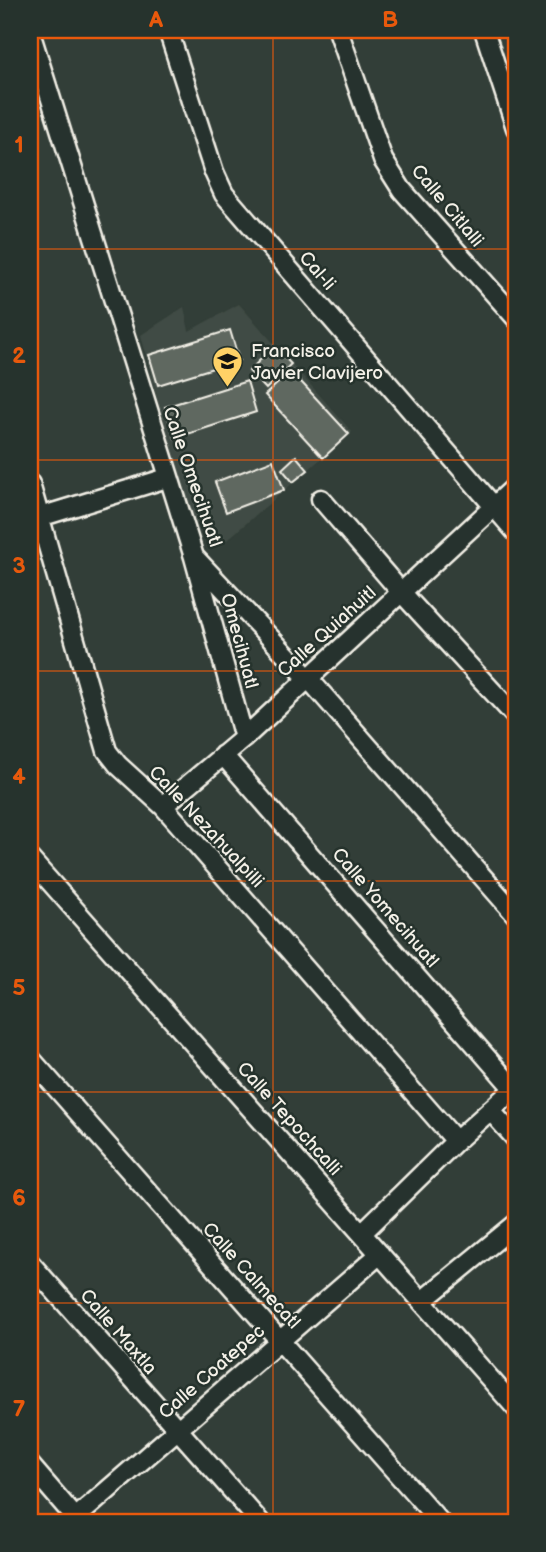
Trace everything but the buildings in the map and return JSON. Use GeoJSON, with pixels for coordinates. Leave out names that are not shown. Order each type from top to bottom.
{"type":"FeatureCollection","features":[{"type":"Feature","properties":{"kind":"street","name":"Cal-li"},"geometry":{"type":"LineString","coordinates":[[168,30],[214,173],[224,194],[516,532]]}},
{"type":"Feature","properties":{"kind":"street","name":"Calle Citlalli"},"geometry":{"type":"LineString","coordinates":[[338,30],[383,160],[402,190],[516,318]]}},
{"type":"Feature","properties":{"kind":"street"},"geometry":{"type":"LineString","coordinates":[[484,30],[516,128]]}},
{"type":"Feature","properties":{"kind":"street","name":"Calle Omecihuatl"},"geometry":{"type":"LineString","coordinates":[[30,32],[167,478],[194,556],[308,678],[516,915]]}},
{"type":"Feature","properties":{"kind":"street"},"geometry":{"type":"LineString","coordinates":[[35,519],[167,478]]}},
{"type":"Feature","properties":{"kind":"street","name":"Calle Nezahualpilli"},"geometry":{"type":"LineString","coordinates":[[30,484],[35,519],[107,751],[118,765],[163,806],[456,1140]]}},
{"type":"Feature","properties":{"kind":"street","name":"Calle Quiahuitl"},"geometry":{"type":"LineString","coordinates":[[163,806],[244,737],[516,486]]}},
{"type":"Feature","properties":{"kind":"street"},"geometry":{"type":"LineString","coordinates":[[321,499],[402,593],[516,717]]}},
{"type":"Feature","properties":{"kind":"street","name":"Omecihuatl"},"geometry":{"type":"LineString","coordinates":[[194,556],[244,737]]}},
{"type":"Feature","properties":{"kind":"street","name":"Calle Yomecihuatl"},"geometry":{"type":"LineString","coordinates":[[223,755],[515,1088]]}},
{"type":"Feature","properties":{"kind":"street","name":"Calle Tepochcalli"},"geometry":{"type":"LineString","coordinates":[[30,859],[422,1301],[513,1399]]}},
{"type":"Feature","properties":{"kind":"street","name":"Calle Calmecatl"},"geometry":{"type":"LineString","coordinates":[[30,1058],[440,1522]]}},
{"type":"Feature","properties":{"kind":"street"},"geometry":{"type":"LineString","coordinates":[[362,1233],[456,1140],[515,1088]]}},
{"type":"Feature","properties":{"kind":"street"},"geometry":{"type":"LineString","coordinates":[[490,1110],[516,1139]]}},
{"type":"Feature","properties":{"kind":"street"},"geometry":{"type":"LineString","coordinates":[[422,1301],[516,1224]]}},
{"type":"Feature","properties":{"kind":"street","name":"Calle Coatepec"},"geometry":{"type":"LineString","coordinates":[[75,1521],[380,1254]]}},
{"type":"Feature","properties":{"kind":"street","name":"Calle Maxtla"},"geometry":{"type":"LineString","coordinates":[[30,1263],[260,1522]]}},
{"type":"Feature","properties":{"kind":"street"},"geometry":{"type":"LineString","coordinates":[[30,1465],[75,1521]]}},
{"type":"Feature","properties":{"kind":"shaded area"},"geometry":{"type":"Polygon","coordinates":[[[239,304],[352,432],[221,545],[186,511],[141,335],[184,307],[189,331],[239,304]]]}},
{"type":"Feature","properties":{"kind":"place","name":"Francisco Javier Clavijero"},"geometry":{"type":"Point","coordinates":[228,389]}}]}
